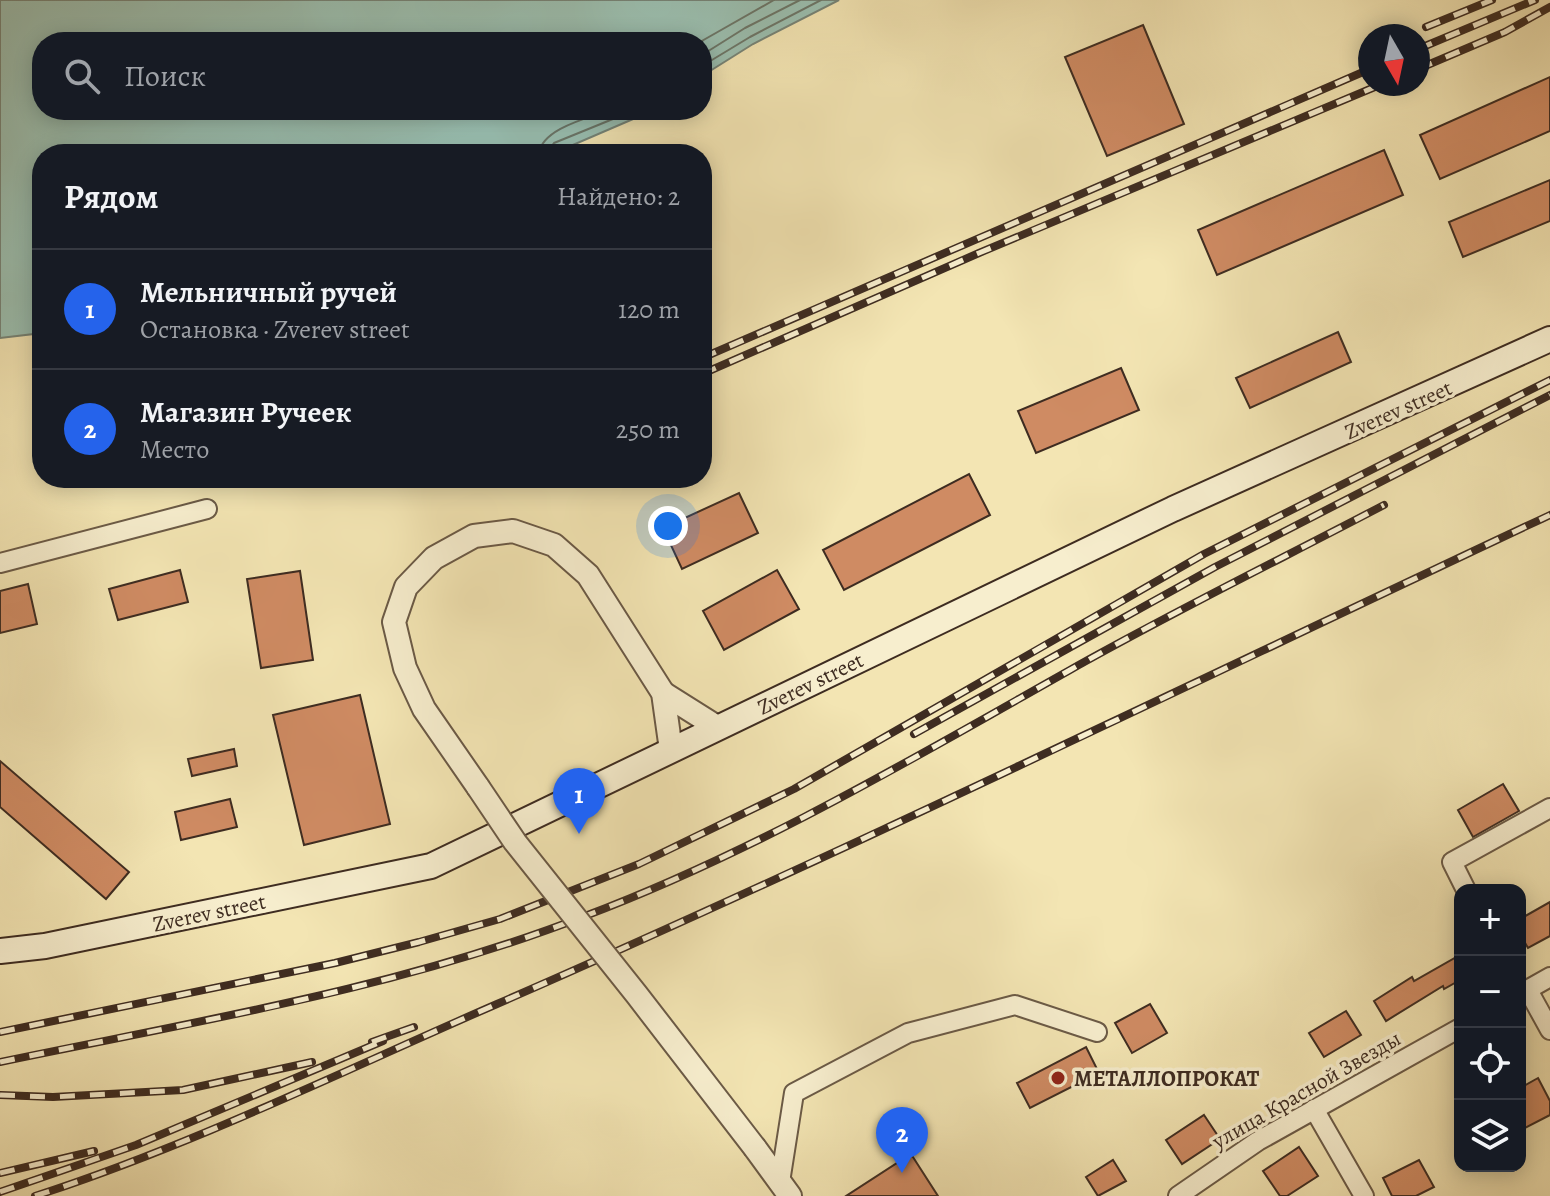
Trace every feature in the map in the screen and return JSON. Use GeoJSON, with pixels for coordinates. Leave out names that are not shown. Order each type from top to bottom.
{"type":"FeatureCollection","features":[{"type":"Feature","properties":{"kind":"main road","name":"Zverev street"},"geometry":{"type":"LineString","coordinates":[[0,951],[45,946],[431,866],[1173,509],[1550,339]]}},
{"type":"Feature","properties":{"kind":"street"},"geometry":{"type":"LineString","coordinates":[[0,563],[207,509]]}},
{"type":"Feature","properties":{"kind":"street"},"geometry":{"type":"LineString","coordinates":[[671,750],[663,693],[588,575],[554,545],[513,531],[474,536],[434,558],[406,587],[394,622],[405,668],[424,709],[515,842],[785,1189]]}},
{"type":"Feature","properties":{"kind":"street"},"geometry":{"type":"LineString","coordinates":[[663,693],[717,727]]}},
{"type":"Feature","properties":{"kind":"street"},"geometry":{"type":"LineString","coordinates":[[1463,884],[1452,862],[1550,808]]}},
{"type":"Feature","properties":{"kind":"street"},"geometry":{"type":"LineString","coordinates":[[1526,991],[1550,977]]}},
{"type":"Feature","properties":{"kind":"street"},"geometry":{"type":"LineString","coordinates":[[1526,995],[1550,1030]]}},
{"type":"Feature","properties":{"kind":"street"},"geometry":{"type":"LineString","coordinates":[[785,1189],[794,1093],[908,1033],[1015,1005],[1097,1032]]}},
{"type":"Feature","properties":{"kind":"street","name":"улица Красной Звезды"},"geometry":{"type":"LineString","coordinates":[[1178,1196],[1258,1141],[1454,1031]]}},
{"type":"Feature","properties":{"kind":"street"},"geometry":{"type":"LineString","coordinates":[[1314,1109],[1364,1196]]}},
{"type":"Feature","properties":{"kind":"water"},"geometry":{"type":"Polygon","coordinates":[[[0,0],[839,0],[753,44],[712,70],[712,32],[32,32],[32,120],[631,120],[575,144],[32,144],[32,334],[0,338],[0,0]]]}},
{"type":"Feature","properties":{"kind":"building"},"geometry":{"type":"Polygon","coordinates":[[[1143,25],[1184,124],[1107,156],[1065,57],[1143,25]]]}},
{"type":"Feature","properties":{"kind":"building"},"geometry":{"type":"Polygon","coordinates":[[[1550,77],[1550,131],[1440,179],[1420,135],[1550,77]]]}},
{"type":"Feature","properties":{"kind":"building"},"geometry":{"type":"Polygon","coordinates":[[[1384,150],[1403,195],[1217,275],[1198,230],[1384,150]]]}},
{"type":"Feature","properties":{"kind":"building"},"geometry":{"type":"Polygon","coordinates":[[[1550,180],[1550,221],[1463,257],[1449,222],[1550,180]]]}},
{"type":"Feature","properties":{"kind":"building"},"geometry":{"type":"Polygon","coordinates":[[[1338,332],[1351,362],[1250,408],[1236,378],[1338,332]]]}},
{"type":"Feature","properties":{"kind":"building"},"geometry":{"type":"Polygon","coordinates":[[[1121,368],[1139,410],[1036,453],[1018,411],[1121,368]]]}},
{"type":"Feature","properties":{"kind":"building"},"geometry":{"type":"Polygon","coordinates":[[[969,474],[990,515],[844,590],[823,550],[969,474]]]}},
{"type":"Feature","properties":{"kind":"building"},"geometry":{"type":"Polygon","coordinates":[[[739,493],[758,533],[682,569],[663,528],[739,493]]]}},
{"type":"Feature","properties":{"kind":"building"},"geometry":{"type":"Polygon","coordinates":[[[180,570],[188,602],[118,620],[109,589],[180,570]]]}},
{"type":"Feature","properties":{"kind":"building"},"geometry":{"type":"Polygon","coordinates":[[[777,570],[799,609],[724,650],[703,611],[777,570]]]}},
{"type":"Feature","properties":{"kind":"building"},"geometry":{"type":"Polygon","coordinates":[[[300,571],[313,660],[261,668],[247,579],[300,571]]]}},
{"type":"Feature","properties":{"kind":"building"},"geometry":{"type":"Polygon","coordinates":[[[28,584],[37,624],[0,633],[0,591],[28,584]]]}},
{"type":"Feature","properties":{"kind":"building"},"geometry":{"type":"Polygon","coordinates":[[[360,695],[390,824],[304,845],[273,715],[360,695]]]}},
{"type":"Feature","properties":{"kind":"building"},"geometry":{"type":"Polygon","coordinates":[[[234,749],[237,766],[192,776],[188,759],[234,749]]]}},
{"type":"Feature","properties":{"kind":"building"},"geometry":{"type":"Polygon","coordinates":[[[0,761],[129,872],[106,899],[0,807],[0,761]]]}},
{"type":"Feature","properties":{"kind":"building"},"geometry":{"type":"Polygon","coordinates":[[[1503,784],[1519,811],[1473,837],[1458,810],[1503,784]]]}},
{"type":"Feature","properties":{"kind":"building"},"geometry":{"type":"Polygon","coordinates":[[[230,799],[237,827],[181,840],[175,812],[230,799]]]}},
{"type":"Feature","properties":{"kind":"building"},"geometry":{"type":"Polygon","coordinates":[[[1550,902],[1550,936],[1528,948],[1526,944],[1526,916],[1550,902]]]}},
{"type":"Feature","properties":{"kind":"building"},"geometry":{"type":"Polygon","coordinates":[[[1454,958],[1454,983],[1444,989],[1443,986],[1386,1021],[1374,1001],[1412,977],[1414,981],[1454,958]]]}},
{"type":"Feature","properties":{"kind":"building"},"geometry":{"type":"Polygon","coordinates":[[[1150,1004],[1167,1033],[1132,1053],[1115,1023],[1150,1004]]]}},
{"type":"Feature","properties":{"kind":"building"},"geometry":{"type":"Polygon","coordinates":[[[1346,1011],[1361,1035],[1324,1057],[1309,1033],[1346,1011]]]}},
{"type":"Feature","properties":{"kind":"building","name":"МЕТАЛЛОПРОКАТ"},"geometry":{"type":"Polygon","coordinates":[[[1086,1047],[1099,1073],[1030,1108],[1017,1083],[1086,1047]]]}},
{"type":"Feature","properties":{"kind":"building"},"geometry":{"type":"Polygon","coordinates":[[[1538,1078],[1550,1101],[1550,1115],[1526,1127],[1526,1100],[1526,1085],[1538,1078]]]}},
{"type":"Feature","properties":{"kind":"building"},"geometry":{"type":"Polygon","coordinates":[[[1204,1115],[1220,1139],[1182,1164],[1166,1140],[1204,1115]]]}},
{"type":"Feature","properties":{"kind":"building"},"geometry":{"type":"Polygon","coordinates":[[[1299,1147],[1318,1176],[1287,1196],[1280,1196],[1263,1171],[1299,1147]]]}},
{"type":"Feature","properties":{"kind":"building"},"geometry":{"type":"Polygon","coordinates":[[[911,1154],[938,1196],[846,1196],[911,1154]]]}},
{"type":"Feature","properties":{"kind":"building"},"geometry":{"type":"Polygon","coordinates":[[[1113,1160],[1126,1181],[1098,1196],[1086,1177],[1113,1160]]]}},
{"type":"Feature","properties":{"kind":"building"},"geometry":{"type":"Polygon","coordinates":[[[1419,1160],[1434,1187],[1416,1196],[1392,1196],[1383,1178],[1419,1160]]]}},
{"type":"Feature","properties":{"kind":"railway"},"geometry":{"type":"LineString","coordinates":[[1430,25],[1492,0]]}},
{"type":"Feature","properties":{"kind":"railway"},"geometry":{"type":"LineString","coordinates":[[1430,44],[1535,0]]}},
{"type":"Feature","properties":{"kind":"railway"},"geometry":{"type":"LineString","coordinates":[[1430,64],[1505,32],[1550,7]]}},
{"type":"Feature","properties":{"kind":"railway"},"geometry":{"type":"LineString","coordinates":[[712,354],[1358,74]]}},
{"type":"Feature","properties":{"kind":"railway"},"geometry":{"type":"LineString","coordinates":[[712,370],[979,253],[1358,94]]}},
{"type":"Feature","properties":{"kind":"railway"},"geometry":{"type":"LineString","coordinates":[[0,1032],[335,963],[419,942],[500,919],[639,864],[794,789],[1204,554],[1550,380]]}},
{"type":"Feature","properties":{"kind":"railway"},"geometry":{"type":"LineString","coordinates":[[914,734],[1215,567],[1550,395]]}},
{"type":"Feature","properties":{"kind":"railway"},"geometry":{"type":"LineString","coordinates":[[0,1062],[296,1001],[442,964],[514,942],[648,891],[772,834],[1148,627],[1384,505]]}},
{"type":"Feature","properties":{"kind":"railway"},"geometry":{"type":"LineString","coordinates":[[35,1196],[211,1130],[630,945],[1550,515]]}},
{"type":"Feature","properties":{"kind":"railway"},"geometry":{"type":"LineString","coordinates":[[372,1042],[414,1027]]}},
{"type":"Feature","properties":{"kind":"railway"},"geometry":{"type":"LineString","coordinates":[[0,1192],[136,1145],[383,1041]]}},
{"type":"Feature","properties":{"kind":"railway"},"geometry":{"type":"LineString","coordinates":[[0,1095],[53,1097],[183,1090],[312,1062]]}},
{"type":"Feature","properties":{"kind":"railway"},"geometry":{"type":"LineString","coordinates":[[0,1173],[94,1151]]}},
{"type":"Feature","properties":{"kind":"place","name":"Мельничный ручей"},"geometry":{"type":"Point","coordinates":[579,834]}},
{"type":"Feature","properties":{"kind":"place","name":"МЕТАЛЛОПРОКАТ"},"geometry":{"type":"Point","coordinates":[1058,1078]}},
{"type":"Feature","properties":{"kind":"place","name":"Магазин Ручеек"},"geometry":{"type":"Point","coordinates":[902,1173]}}]}
